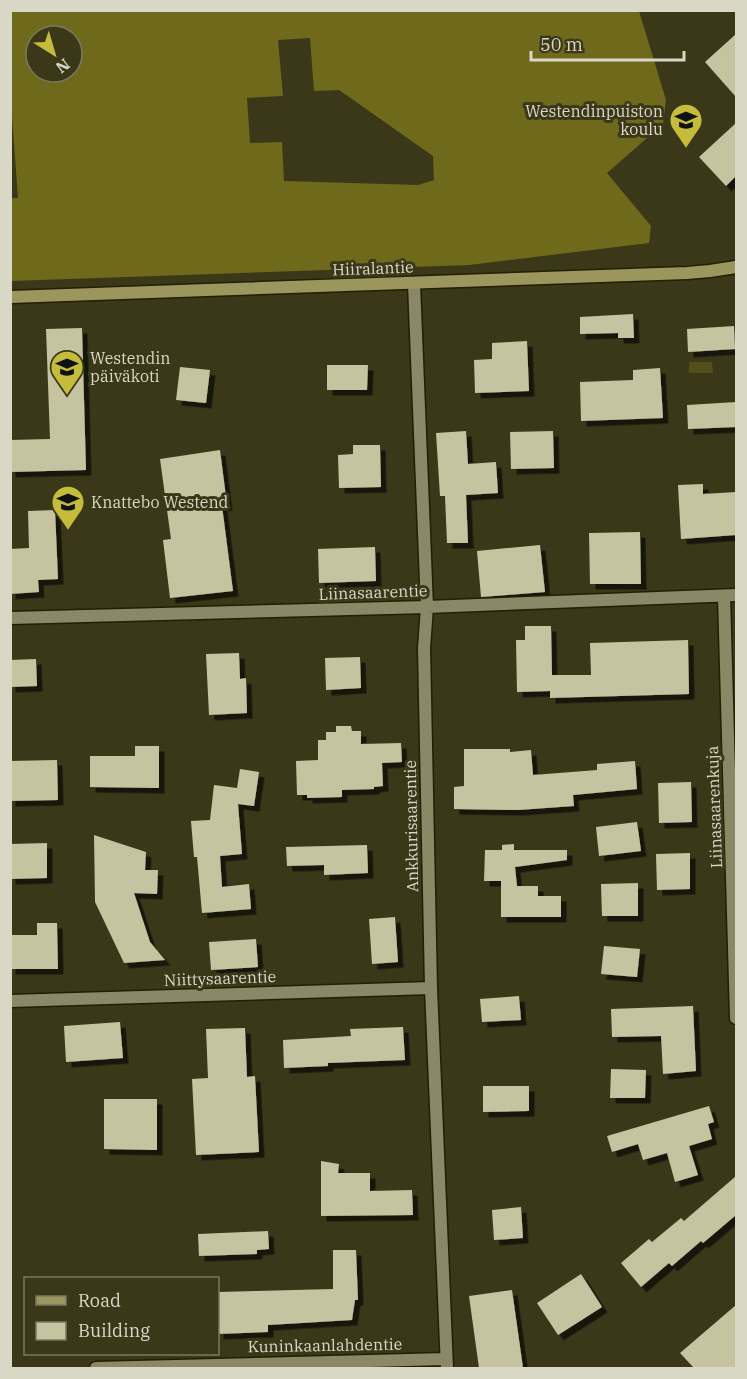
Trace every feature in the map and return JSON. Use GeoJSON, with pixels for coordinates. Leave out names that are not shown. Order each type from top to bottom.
{"type":"FeatureCollection","features":[{"type":"Feature","properties":{"kind":"street","name":"Hiiralantie"},"geometry":{"type":"LineString","coordinates":[[10,297],[710,272],[736,267]]}},
{"type":"Feature","properties":{"kind":"street","name":"Ankkurisaarentie"},"geometry":{"type":"LineString","coordinates":[[414,284],[427,607],[424,648],[431,988],[447,1364]]}},
{"type":"Feature","properties":{"kind":"street","name":"Liinasaarentie"},"geometry":{"type":"LineString","coordinates":[[10,618],[730,596]]}},
{"type":"Feature","properties":{"kind":"street","name":"Liinasaarenkuja"},"geometry":{"type":"LineString","coordinates":[[730,596],[736,1018]]}},
{"type":"Feature","properties":{"kind":"street","name":"Niittysaarentie"},"geometry":{"type":"LineString","coordinates":[[10,1001],[431,988]]}},
{"type":"Feature","properties":{"kind":"street","name":"Kuninkaanlahdentie"},"geometry":{"type":"LineString","coordinates":[[96,1368],[447,1364]]}},
{"type":"Feature","properties":{"kind":"shaded area"},"geometry":{"type":"Polygon","coordinates":[[[10,11],[639,11],[666,100],[663,124],[607,173],[651,226],[649,243],[469,265],[11,281],[11,198],[18,198],[11,103],[10,11]],[[310,38],[278,40],[283,96],[247,98],[250,143],[282,142],[284,181],[418,185],[434,180],[433,156],[339,90],[314,91],[310,38]]]}},
{"type":"Feature","properties":{"kind":"shaded area"},"geometry":{"type":"Polygon","coordinates":[[[689,362],[712,362],[713,373],[689,373],[689,362]]]}},
{"type":"Feature","properties":{"kind":"building"},"geometry":{"type":"Polygon","coordinates":[[[736,34],[736,97],[705,62],[736,34]]]}},
{"type":"Feature","properties":{"kind":"building"},"geometry":{"type":"Polygon","coordinates":[[[736,123],[736,176],[726,186],[699,157],[736,123]]]}},
{"type":"Feature","properties":{"kind":"building"},"geometry":{"type":"Polygon","coordinates":[[[633,314],[634,338],[618,338],[618,333],[580,334],[580,317],[633,314]]]}},
{"type":"Feature","properties":{"kind":"building"},"geometry":{"type":"Polygon","coordinates":[[[734,326],[735,349],[688,352],[687,329],[734,326]]]}},
{"type":"Feature","properties":{"kind":"building"},"geometry":{"type":"Polygon","coordinates":[[[82,328],[86,470],[10,472],[10,440],[50,439],[46,329],[82,328]]]}},
{"type":"Feature","properties":{"kind":"building"},"geometry":{"type":"Polygon","coordinates":[[[527,341],[529,391],[475,393],[474,360],[492,359],[492,343],[527,341]]]}},
{"type":"Feature","properties":{"kind":"building"},"geometry":{"type":"Polygon","coordinates":[[[327,365],[368,365],[367,390],[327,390],[327,365]]]}},
{"type":"Feature","properties":{"kind":"building"},"geometry":{"type":"Polygon","coordinates":[[[180,367],[210,370],[206,403],[176,400],[180,367]]]}},
{"type":"Feature","properties":{"kind":"building"},"geometry":{"type":"Polygon","coordinates":[[[660,368],[663,418],[581,421],[580,382],[633,380],[633,370],[660,368]]]}},
{"type":"Feature","properties":{"kind":"building"},"geometry":{"type":"Polygon","coordinates":[[[736,402],[736,427],[688,429],[687,405],[736,402]]]}},
{"type":"Feature","properties":{"kind":"building"},"geometry":{"type":"Polygon","coordinates":[[[466,431],[468,464],[496,462],[498,493],[466,495],[468,543],[447,543],[445,496],[440,496],[436,433],[466,431]]]}},
{"type":"Feature","properties":{"kind":"building"},"geometry":{"type":"Polygon","coordinates":[[[553,431],[554,468],[511,469],[510,432],[553,431]]]}},
{"type":"Feature","properties":{"kind":"building"},"geometry":{"type":"Polygon","coordinates":[[[353,445],[380,445],[381,487],[339,488],[338,455],[353,454],[353,445]]]}},
{"type":"Feature","properties":{"kind":"building"},"geometry":{"type":"Polygon","coordinates":[[[220,450],[227,505],[222,506],[233,591],[170,598],[163,540],[171,539],[160,459],[220,450]]]}},
{"type":"Feature","properties":{"kind":"building"},"geometry":{"type":"Polygon","coordinates":[[[703,484],[703,494],[736,492],[736,535],[681,539],[678,485],[703,484]]]}},
{"type":"Feature","properties":{"kind":"building"},"geometry":{"type":"Polygon","coordinates":[[[55,510],[58,579],[38,580],[39,592],[10,594],[10,549],[29,548],[28,511],[55,510]]]}},
{"type":"Feature","properties":{"kind":"building"},"geometry":{"type":"Polygon","coordinates":[[[640,532],[641,584],[590,584],[589,533],[640,532]]]}},
{"type":"Feature","properties":{"kind":"building"},"geometry":{"type":"Polygon","coordinates":[[[540,545],[545,592],[481,597],[477,551],[540,545]]]}},
{"type":"Feature","properties":{"kind":"building"},"geometry":{"type":"Polygon","coordinates":[[[375,547],[376,581],[319,583],[318,549],[375,547]]]}},
{"type":"Feature","properties":{"kind":"building"},"geometry":{"type":"Polygon","coordinates":[[[525,626],[551,626],[552,675],[591,675],[590,643],[688,640],[689,694],[550,698],[550,691],[517,692],[516,640],[525,640],[525,626]]]}},
{"type":"Feature","properties":{"kind":"building"},"geometry":{"type":"Polygon","coordinates":[[[239,653],[240,679],[246,678],[247,713],[209,715],[206,654],[239,653]]]}},
{"type":"Feature","properties":{"kind":"building"},"geometry":{"type":"Polygon","coordinates":[[[360,657],[361,688],[326,690],[325,658],[360,657]]]}},
{"type":"Feature","properties":{"kind":"building"},"geometry":{"type":"Polygon","coordinates":[[[36,659],[37,686],[10,687],[10,660],[36,659]]]}},
{"type":"Feature","properties":{"kind":"building"},"geometry":{"type":"Polygon","coordinates":[[[336,726],[351,726],[352,731],[361,731],[361,744],[401,743],[402,762],[382,763],[383,786],[374,787],[374,789],[342,790],[342,797],[307,798],[307,795],[297,795],[296,761],[318,760],[318,740],[326,740],[326,732],[336,732],[336,726]]]}},
{"type":"Feature","properties":{"kind":"building"},"geometry":{"type":"Polygon","coordinates":[[[135,746],[159,746],[159,788],[90,787],[90,756],[135,756],[135,746]]]}},
{"type":"Feature","properties":{"kind":"building"},"geometry":{"type":"Polygon","coordinates":[[[464,749],[510,749],[510,752],[531,750],[533,775],[597,770],[597,764],[635,761],[637,789],[573,795],[574,806],[518,810],[454,809],[454,787],[464,786],[464,749]]]}},
{"type":"Feature","properties":{"kind":"building"},"geometry":{"type":"Polygon","coordinates":[[[57,760],[58,800],[10,801],[10,761],[57,760]]]}},
{"type":"Feature","properties":{"kind":"building"},"geometry":{"type":"Polygon","coordinates":[[[240,769],[259,772],[254,806],[238,804],[242,854],[220,856],[222,887],[249,884],[251,909],[202,913],[191,821],[210,820],[214,785],[237,788],[240,769]]]}},
{"type":"Feature","properties":{"kind":"building"},"geometry":{"type":"Polygon","coordinates":[[[691,782],[692,822],[659,823],[658,783],[691,782]]]}},
{"type":"Feature","properties":{"kind":"building"},"geometry":{"type":"Polygon","coordinates":[[[637,822],[641,851],[599,856],[596,827],[637,822]]]}},
{"type":"Feature","properties":{"kind":"building"},"geometry":{"type":"Polygon","coordinates":[[[94,835],[146,852],[145,870],[158,870],[157,894],[134,893],[150,942],[165,960],[124,963],[95,902],[94,835]]]}},
{"type":"Feature","properties":{"kind":"building"},"geometry":{"type":"Polygon","coordinates":[[[47,843],[47,878],[10,879],[10,844],[47,843]]]}},
{"type":"Feature","properties":{"kind":"building"},"geometry":{"type":"Polygon","coordinates":[[[514,844],[514,850],[567,850],[567,860],[515,867],[517,886],[538,886],[538,896],[561,896],[561,917],[501,917],[501,881],[484,881],[485,850],[502,850],[502,845],[514,844]]]}},
{"type":"Feature","properties":{"kind":"building"},"geometry":{"type":"Polygon","coordinates":[[[367,845],[368,873],[324,875],[324,865],[287,866],[286,847],[367,845]]]}},
{"type":"Feature","properties":{"kind":"building"},"geometry":{"type":"Polygon","coordinates":[[[690,853],[690,889],[657,890],[656,854],[690,853]]]}},
{"type":"Feature","properties":{"kind":"building"},"geometry":{"type":"Polygon","coordinates":[[[638,883],[638,916],[602,916],[601,884],[638,883]]]}},
{"type":"Feature","properties":{"kind":"building"},"geometry":{"type":"Polygon","coordinates":[[[395,917],[398,962],[372,964],[369,919],[395,917]]]}},
{"type":"Feature","properties":{"kind":"building"},"geometry":{"type":"Polygon","coordinates":[[[37,923],[57,923],[58,969],[10,969],[10,935],[37,935],[37,923]]]}},
{"type":"Feature","properties":{"kind":"building"},"geometry":{"type":"Polygon","coordinates":[[[256,939],[258,967],[211,970],[209,942],[256,939]]]}},
{"type":"Feature","properties":{"kind":"building"},"geometry":{"type":"Polygon","coordinates":[[[604,946],[640,949],[637,977],[601,974],[604,946]]]}},
{"type":"Feature","properties":{"kind":"building"},"geometry":{"type":"Polygon","coordinates":[[[519,996],[521,1020],[482,1022],[480,999],[519,996]]]}},
{"type":"Feature","properties":{"kind":"building"},"geometry":{"type":"Polygon","coordinates":[[[693,1006],[696,1071],[663,1074],[661,1036],[612,1037],[611,1009],[693,1006]]]}},
{"type":"Feature","properties":{"kind":"building"},"geometry":{"type":"Polygon","coordinates":[[[120,1022],[123,1058],[66,1062],[64,1026],[120,1022]]]}},
{"type":"Feature","properties":{"kind":"building"},"geometry":{"type":"Polygon","coordinates":[[[403,1027],[405,1060],[328,1063],[328,1066],[284,1068],[283,1040],[351,1036],[350,1029],[403,1027]]]}},
{"type":"Feature","properties":{"kind":"building"},"geometry":{"type":"Polygon","coordinates":[[[245,1028],[247,1077],[255,1076],[259,1152],[196,1155],[192,1079],[208,1078],[206,1029],[245,1028]]]}},
{"type":"Feature","properties":{"kind":"building"},"geometry":{"type":"Polygon","coordinates":[[[611,1069],[646,1070],[645,1098],[610,1098],[611,1069]]]}},
{"type":"Feature","properties":{"kind":"building"},"geometry":{"type":"Polygon","coordinates":[[[483,1086],[529,1086],[529,1111],[483,1112],[483,1086]]]}},
{"type":"Feature","properties":{"kind":"building"},"geometry":{"type":"Polygon","coordinates":[[[104,1099],[157,1099],[157,1150],[104,1149],[104,1099]]]}},
{"type":"Feature","properties":{"kind":"building"},"geometry":{"type":"Polygon","coordinates":[[[709,1106],[714,1122],[708,1124],[712,1139],[689,1146],[698,1175],[675,1182],[667,1153],[643,1160],[638,1144],[612,1152],[607,1136],[709,1106]]]}},
{"type":"Feature","properties":{"kind":"building"},"geometry":{"type":"Polygon","coordinates":[[[321,1161],[339,1164],[338,1173],[370,1173],[370,1191],[412,1190],[413,1215],[321,1216],[321,1161]]]}},
{"type":"Feature","properties":{"kind":"building"},"geometry":{"type":"Polygon","coordinates":[[[736,1176],[736,1215],[703,1243],[701,1241],[672,1266],[669,1263],[641,1287],[621,1263],[649,1239],[652,1242],[681,1218],[684,1221],[736,1176]]]}},
{"type":"Feature","properties":{"kind":"building"},"geometry":{"type":"Polygon","coordinates":[[[521,1207],[523,1238],[494,1240],[492,1210],[521,1207]]]}},
{"type":"Feature","properties":{"kind":"building"},"geometry":{"type":"Polygon","coordinates":[[[268,1231],[269,1249],[257,1250],[257,1254],[199,1256],[198,1234],[268,1231]]]}},
{"type":"Feature","properties":{"kind":"building"},"geometry":{"type":"Polygon","coordinates":[[[333,1250],[356,1250],[358,1300],[355,1300],[352,1320],[268,1325],[268,1332],[219,1334],[219,1292],[333,1289],[333,1250]]]}},
{"type":"Feature","properties":{"kind":"building"},"geometry":{"type":"Polygon","coordinates":[[[581,1274],[602,1307],[558,1335],[537,1303],[581,1274]]]}},
{"type":"Feature","properties":{"kind":"building"},"geometry":{"type":"Polygon","coordinates":[[[512,1290],[523,1368],[479,1368],[469,1296],[512,1290]]]}},
{"type":"Feature","properties":{"kind":"building"},"geometry":{"type":"Polygon","coordinates":[[[736,1305],[736,1368],[694,1368],[680,1353],[736,1305]]]}},
{"type":"Feature","properties":{"kind":"place","name":"Westendinpuiston koulu"},"geometry":{"type":"Point","coordinates":[686,149]}},
{"type":"Feature","properties":{"kind":"place","name":"Westendin päiväkoti"},"geometry":{"type":"Point","coordinates":[67,396]}},
{"type":"Feature","properties":{"kind":"place","name":"Knattebo Westend"},"geometry":{"type":"Point","coordinates":[68,531]}}]}
